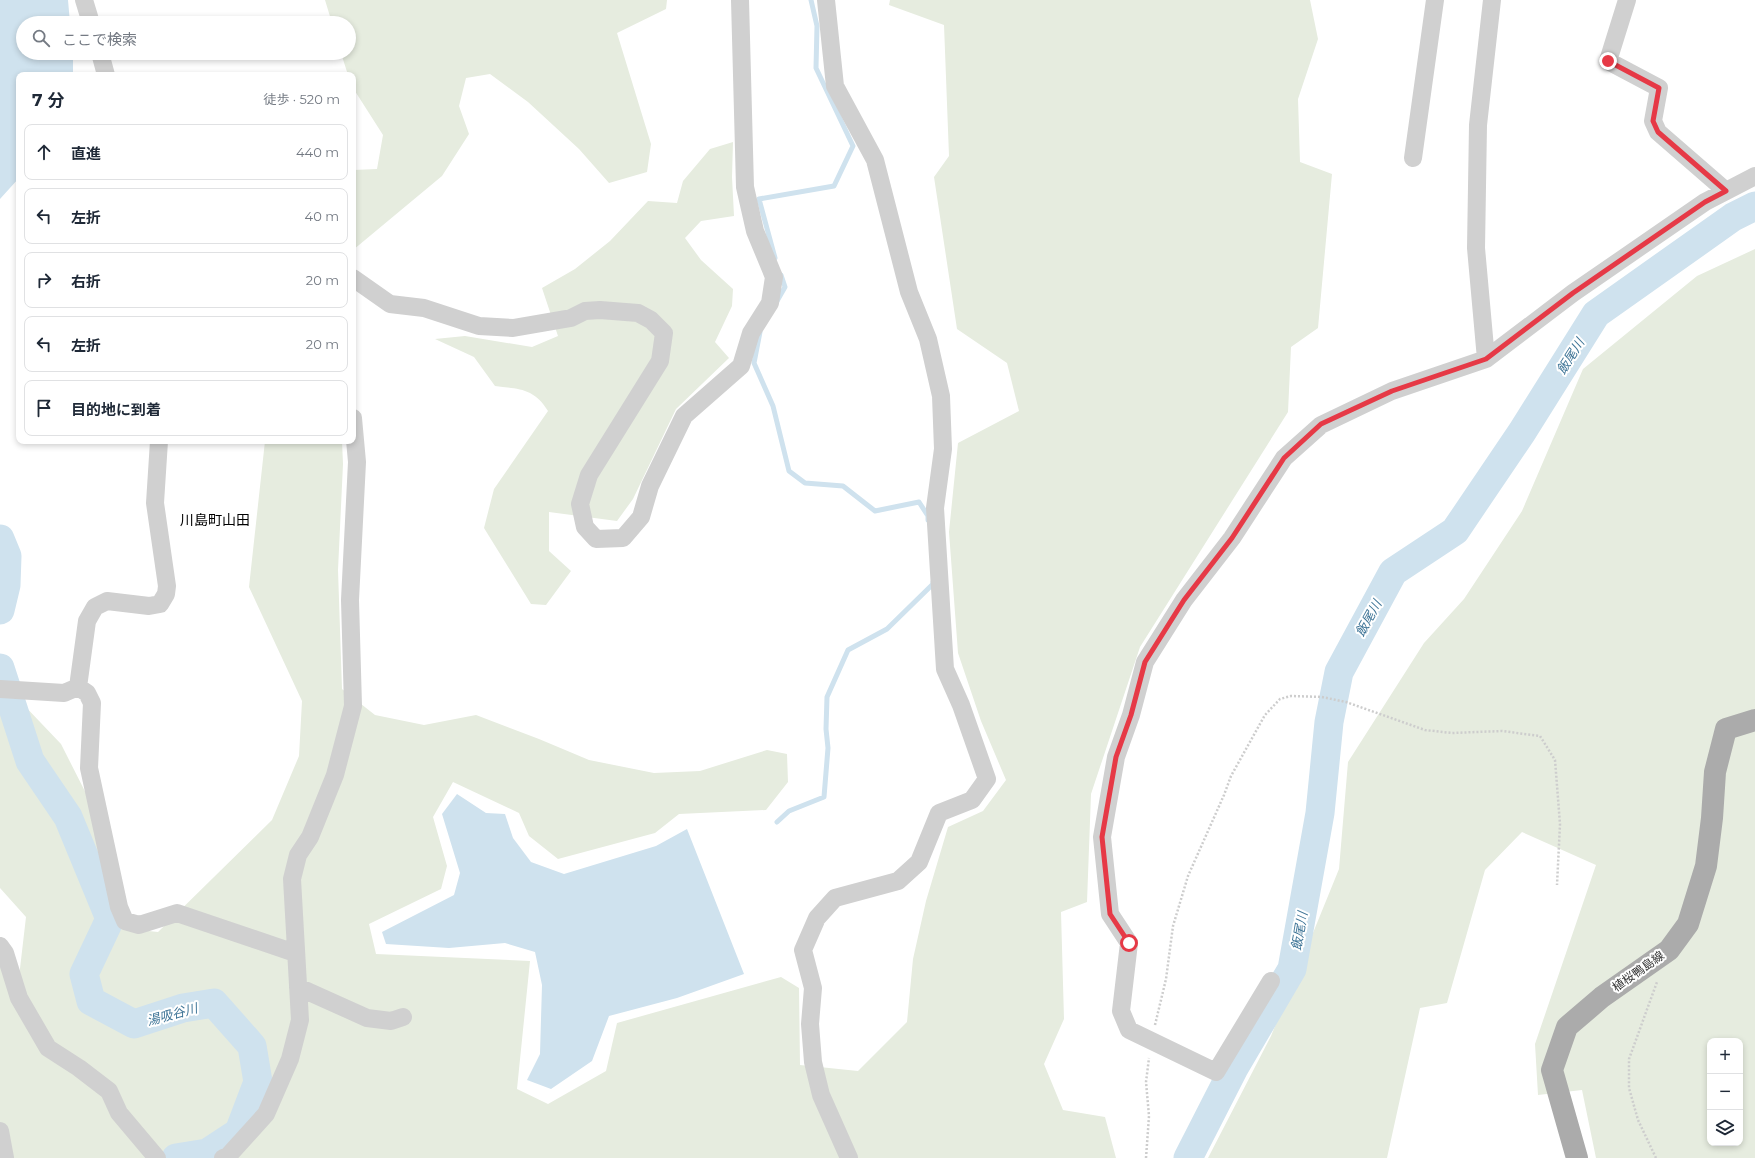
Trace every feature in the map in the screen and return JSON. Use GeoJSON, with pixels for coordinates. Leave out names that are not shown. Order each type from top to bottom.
{"type":"FeatureCollection","features":[{"type":"Feature","properties":{"kind":"main road","name":"植桜鴨島線"},"geometry":{"type":"LineString","coordinates":[[1577,1158],[1552,1070],[1567,1027],[1602,997],[1669,950],[1688,924],[1706,866],[1712,818],[1715,772],[1726,729],[1755,720]]}},
{"type":"Feature","properties":{"kind":"street"},"geometry":{"type":"LineString","coordinates":[[84,0],[89,16]]}},
{"type":"Feature","properties":{"kind":"street"},"geometry":{"type":"LineString","coordinates":[[356,280],[390,304],[424,308],[479,326],[514,328],[571,318],[585,311],[600,310],[638,313],[651,320],[664,333],[660,360],[589,475],[580,504],[585,527],[596,539],[623,538],[641,517],[650,486],[684,416],[741,366],[751,332],[770,303],[774,277],[755,230],[745,187],[740,0]]}},
{"type":"Feature","properties":{"kind":"street"},"geometry":{"type":"LineString","coordinates":[[826,0],[835,86],[875,160],[909,292],[928,339],[941,396],[943,449],[935,508],[946,669],[961,705],[987,779],[972,800],[939,813],[919,862],[898,881],[834,898],[817,918],[803,950],[813,988],[810,1024],[813,1062],[821,1095],[849,1158]]}},
{"type":"Feature","properties":{"kind":"street"},"geometry":{"type":"LineString","coordinates":[[1413,158],[1435,0]]}},
{"type":"Feature","properties":{"kind":"street"},"geometry":{"type":"LineString","coordinates":[[1486,359],[1476,248],[1478,125],[1492,0]]}},
{"type":"Feature","properties":{"kind":"street"},"geometry":{"type":"LineString","coordinates":[[1627,0],[1608,61],[1659,88],[1653,121],[1658,132],[1726,191]]}},
{"type":"Feature","properties":{"kind":"street"},"geometry":{"type":"LineString","coordinates":[[102,60],[105,72]]}},
{"type":"Feature","properties":{"kind":"street"},"geometry":{"type":"LineString","coordinates":[[1271,981],[1216,1072],[1129,1030],[1121,1011],[1129,943],[1110,914],[1102,837],[1116,757],[1131,715],[1145,662],[1184,600],[1232,538],[1284,458],[1321,424],[1392,391],[1486,359],[1573,293],[1705,202],[1755,176]]}},
{"type":"Feature","properties":{"kind":"street"},"geometry":{"type":"LineString","coordinates":[[78,687],[87,621],[95,607],[107,601],[149,606],[160,604],[166,594],[167,586],[155,503],[159,444]]}},
{"type":"Feature","properties":{"kind":"street"},"geometry":{"type":"LineString","coordinates":[[223,1158],[228,1156],[266,1114],[290,1059],[300,1020],[292,879],[298,855],[310,837],[335,775],[353,706],[350,600],[357,462],[355,444]]}},
{"type":"Feature","properties":{"kind":"street"},"geometry":{"type":"LineString","coordinates":[[78,687],[87,693],[92,703],[89,768],[120,907],[125,922],[139,925],[177,913],[295,953]]}},
{"type":"Feature","properties":{"kind":"street"},"geometry":{"type":"LineString","coordinates":[[7,690],[64,692],[78,687]]}},
{"type":"Feature","properties":{"kind":"street"},"geometry":{"type":"LineString","coordinates":[[0,946],[5,953],[19,998],[48,1048],[109,1090],[119,1113],[157,1158]]}},
{"type":"Feature","properties":{"kind":"street"},"geometry":{"type":"LineString","coordinates":[[298,987],[367,1018],[391,1021],[403,1017]]}},
{"type":"Feature","properties":{"kind":"street"},"geometry":{"type":"LineString","coordinates":[[0,1131],[5,1158]]}},
{"type":"Feature","properties":{"kind":"path"},"geometry":{"type":"LineString","coordinates":[[1146,1158],[1149,1116],[1146,1082],[1151,1040],[1166,979],[1173,926],[1188,876],[1231,776],[1265,715],[1280,700],[1291,696],[1322,697],[1346,702],[1425,730],[1452,733],[1502,731],[1540,736],[1555,760],[1560,824],[1558,885]]}},
{"type":"Feature","properties":{"kind":"path"},"geometry":{"type":"LineString","coordinates":[[1656,1158],[1638,1120],[1629,1088],[1629,1059],[1658,979]]}},
{"type":"Feature","properties":{"kind":"shaded area"},"geometry":{"type":"Polygon","coordinates":[[[325,0],[667,0],[666,9],[617,33],[651,144],[647,172],[609,183],[579,149],[528,102],[490,74],[466,78],[459,106],[469,134],[442,176],[356,248],[356,170],[377,169],[383,135],[356,93],[356,72],[347,72],[343,60],[356,60],[356,16],[330,16],[325,0]]]}},
{"type":"Feature","properties":{"kind":"shaded area"},"geometry":{"type":"Polygon","coordinates":[[[890,0],[1310,0],[1318,39],[1298,99],[1300,162],[1332,174],[1318,328],[1291,347],[1288,412],[1140,647],[1091,794],[1087,902],[1061,912],[1064,1019],[1044,1064],[1063,1110],[1105,1117],[1116,1158],[0,1158],[0,963],[19,977],[26,917],[0,888],[0,680],[61,744],[103,827],[111,927],[158,932],[272,820],[299,756],[302,701],[249,587],[265,444],[342,444],[343,464],[338,570],[342,689],[375,715],[424,725],[476,715],[589,760],[654,773],[700,771],[767,750],[787,754],[788,782],[766,810],[679,814],[655,833],[558,859],[529,836],[519,813],[453,782],[433,817],[447,866],[441,889],[369,924],[376,954],[530,961],[517,1089],[548,1104],[606,1071],[617,1023],[781,977],[799,988],[800,1065],[858,1071],[907,1022],[913,959],[926,901],[948,827],[983,811],[1006,780],[981,721],[958,653],[949,532],[958,443],[1019,411],[1007,363],[957,329],[934,177],[949,156],[944,25],[889,5],[890,0]]]}},
{"type":"Feature","properties":{"kind":"shaded area"},"geometry":{"type":"Polygon","coordinates":[[[733,142],[732,177],[734,216],[701,221],[685,238],[701,260],[733,289],[732,306],[715,342],[729,358],[676,409],[633,499],[617,521],[549,512],[549,551],[571,571],[546,605],[531,604],[484,528],[494,489],[548,411],[543,403],[525,391],[495,386],[474,357],[435,339],[465,336],[532,347],[558,336],[542,288],[575,269],[610,241],[648,201],[677,203],[683,181],[710,149],[733,142]]]}},
{"type":"Feature","properties":{"kind":"shaded area"},"geometry":{"type":"Polygon","coordinates":[[[1755,249],[1755,1158],[1596,1158],[1582,1090],[1538,1095],[1535,1044],[1596,865],[1522,832],[1485,870],[1447,1003],[1420,1008],[1387,1158],[1208,1158],[1271,1036],[1339,869],[1348,762],[1424,643],[1464,599],[1522,511],[1583,369],[1697,276],[1755,249]]]}},
{"type":"Feature","properties":{"kind":"water"},"geometry":{"type":"Polygon","coordinates":[[[0,0],[68,0],[69,16],[16,16],[16,60],[73,60],[73,72],[16,72],[16,181],[0,199],[0,0]]]}},
{"type":"Feature","properties":{"kind":"water"},"geometry":{"type":"Polygon","coordinates":[[[457,794],[486,813],[505,814],[513,838],[531,862],[564,874],[656,846],[687,829],[744,974],[677,998],[609,1016],[592,1061],[551,1089],[527,1080],[540,1054],[542,985],[535,952],[505,943],[449,948],[386,944],[382,932],[454,895],[460,873],[442,814],[457,794]]]}},
{"type":"Feature","properties":{"kind":"waterway"},"geometry":{"type":"LineString","coordinates":[[775,258],[759,199],[834,186],[853,146],[816,68],[817,26],[811,0]]}},
{"type":"Feature","properties":{"kind":"waterway","name":"飯尾川"},"geometry":{"type":"LineString","coordinates":[[1188,1158],[1234,1068],[1292,969],[1320,813],[1329,722],[1339,672],[1393,572],[1455,531],[1522,432],[1596,314],[1733,217],[1755,206]]}},
{"type":"Feature","properties":{"kind":"waterway"},"geometry":{"type":"LineString","coordinates":[[777,301],[785,287],[781,275]]}},
{"type":"Feature","properties":{"kind":"waterway"},"geometry":{"type":"LineString","coordinates":[[760,332],[754,363],[773,406],[789,471],[805,483],[843,486],[875,511],[919,502],[928,516],[928,520]]}},
{"type":"Feature","properties":{"kind":"waterway","name":"湯吸谷川"},"geometry":{"type":"LineString","coordinates":[[0,539],[7,556],[6,585],[0,610]]}},
{"type":"Feature","properties":{"kind":"waterway"},"geometry":{"type":"LineString","coordinates":[[777,822],[789,811],[824,797],[828,748],[826,729],[827,697],[848,650],[887,629],[933,584],[933,582]]}},
{"type":"Feature","properties":{"kind":"waterway","name":"湯吸谷川"},"geometry":{"type":"LineString","coordinates":[[0,668],[30,761],[68,817],[110,919],[84,974],[91,1001],[134,1024],[183,1008],[214,1003],[252,1046],[258,1082],[239,1132],[207,1153],[176,1158]]}},
{"type":"Feature","properties":{"kind":"district","name":"川島町山田"},"geometry":{"type":"Point","coordinates":[215,520]}},
{"type":"Feature","properties":{"kind":"route"},"geometry":{"type":"LineString","coordinates":[[1129,943],[1110,914],[1102,837],[1116,757],[1131,715],[1145,662],[1184,600],[1232,538],[1284,458],[1321,424],[1392,391],[1486,359],[1573,293],[1705,202],[1726,191],[1658,132],[1653,121],[1659,88],[1608,61]]}}]}
